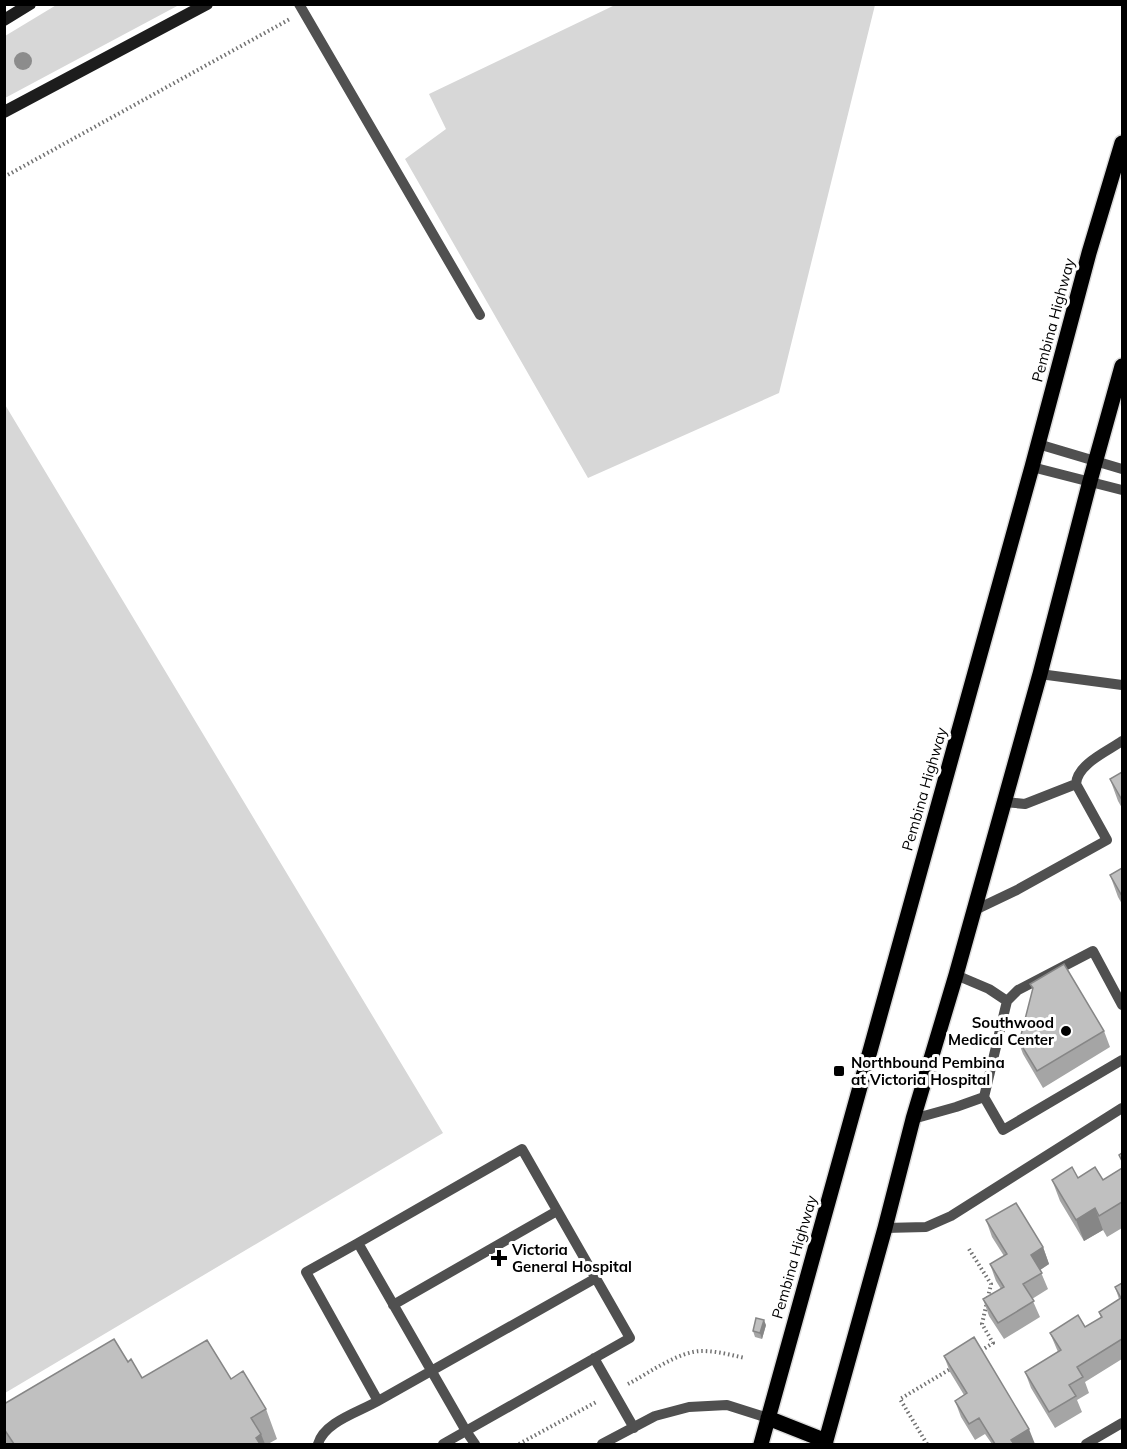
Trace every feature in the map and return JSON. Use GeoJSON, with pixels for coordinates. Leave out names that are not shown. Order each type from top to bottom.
{"type":"FeatureCollection","features":[{"type":"Feature","properties":{"kind":"main road"},"geometry":{"type":"LineString","coordinates":[[4,20],[30,4]]}},
{"type":"Feature","properties":{"kind":"main road"},"geometry":{"type":"LineString","coordinates":[[4,112],[207,4]]}},
{"type":"Feature","properties":{"kind":"main road","name":"Pembina Highway"},"geometry":{"type":"LineString","coordinates":[[761,1444],[1032,467],[1089,253],[1122,143]]}},
{"type":"Feature","properties":{"kind":"main road"},"geometry":{"type":"LineString","coordinates":[[768,1418],[828,1443],[913,1119],[975,910],[1122,366]]}},
{"type":"Feature","properties":{"kind":"lane"},"geometry":{"type":"LineString","coordinates":[[301,8],[480,315]]}},
{"type":"Feature","properties":{"kind":"lane"},"geometry":{"type":"LineString","coordinates":[[1038,444],[1122,469]]}},
{"type":"Feature","properties":{"kind":"lane"},"geometry":{"type":"LineString","coordinates":[[1032,467],[1122,490]]}},
{"type":"Feature","properties":{"kind":"lane"},"geometry":{"type":"LineString","coordinates":[[1040,674],[1122,685]]}},
{"type":"Feature","properties":{"kind":"lane"},"geometry":{"type":"LineString","coordinates":[[975,910],[1060,867],[1107,840],[1076,784],[1077,778],[1086,765],[1122,741]]}},
{"type":"Feature","properties":{"kind":"lane"},"geometry":{"type":"LineString","coordinates":[[1004,802],[1025,804],[1076,784]]}},
{"type":"Feature","properties":{"kind":"lane"},"geometry":{"type":"LineString","coordinates":[[1122,1005],[1093,951],[1018,990],[1007,1001],[984,1097],[1003,1130],[1122,1060]]}},
{"type":"Feature","properties":{"kind":"lane"},"geometry":{"type":"LineString","coordinates":[[956,975],[989,989],[1007,1001]]}},
{"type":"Feature","properties":{"kind":"lane"},"geometry":{"type":"LineString","coordinates":[[913,1119],[984,1097]]}},
{"type":"Feature","properties":{"kind":"lane"},"geometry":{"type":"LineString","coordinates":[[885,1228],[926,1227],[951,1216],[1122,1108]]}},
{"type":"Feature","properties":{"kind":"lane"},"geometry":{"type":"LineString","coordinates":[[378,1401],[306,1272],[522,1149],[630,1338],[443,1444]]}},
{"type":"Feature","properties":{"kind":"lane"},"geometry":{"type":"LineString","coordinates":[[393,1305],[557,1211]]}},
{"type":"Feature","properties":{"kind":"lane"},"geometry":{"type":"LineString","coordinates":[[358,1243],[475,1444]]}},
{"type":"Feature","properties":{"kind":"lane"},"geometry":{"type":"LineString","coordinates":[[318,1444],[325,1430],[334,1423],[378,1401],[596,1278]]}},
{"type":"Feature","properties":{"kind":"lane"},"geometry":{"type":"LineString","coordinates":[[594,1358],[634,1428]]}},
{"type":"Feature","properties":{"kind":"lane"},"geometry":{"type":"LineString","coordinates":[[603,1444],[655,1416],[689,1407],[726,1405],[768,1418]]}},
{"type":"Feature","properties":{"kind":"lane"},"geometry":{"type":"LineString","coordinates":[[1086,1444],[1122,1423]]}},
{"type":"Feature","properties":{"kind":"path"},"geometry":{"type":"LineString","coordinates":[[4,177],[301,8]]}},
{"type":"Feature","properties":{"kind":"path"},"geometry":{"type":"LineString","coordinates":[[969,1249],[991,1284],[981,1324],[993,1343],[975,1354]]}},
{"type":"Feature","properties":{"kind":"path"},"geometry":{"type":"LineString","coordinates":[[927,1444],[900,1399],[956,1366]]}},
{"type":"Feature","properties":{"kind":"shaded area"},"geometry":{"type":"Polygon","coordinates":[[[58,4],[179,5],[5,98],[5,36],[58,4]]]}},
{"type":"Feature","properties":{"kind":"shaded area"},"geometry":{"type":"Polygon","coordinates":[[[615,5],[875,5],[779,393],[588,478],[405,159],[446,129],[429,94],[615,5]]]}},
{"type":"Feature","properties":{"kind":"shaded area"},"geometry":{"type":"Polygon","coordinates":[[[4,403],[443,1133],[5,1393],[4,1393],[4,403]]]}},
{"type":"Feature","properties":{"kind":"building"},"geometry":{"type":"Polygon","coordinates":[[[1122,772],[1122,800],[1110,779],[1122,772]]]}},
{"type":"Feature","properties":{"kind":"building"},"geometry":{"type":"Polygon","coordinates":[[[1122,868],[1122,896],[1110,875],[1122,868]]]}},
{"type":"Feature","properties":{"kind":"building","name":"Southwood Medical Center"},"geometry":{"type":"Polygon","coordinates":[[[1064,964],[1104,1031],[1037,1071],[1017,1038],[1021,1035],[1033,988],[1030,984],[1064,964]]]}},
{"type":"Feature","properties":{"kind":"building"},"geometry":{"type":"Polygon","coordinates":[[[1072,1167],[1078,1178],[1095,1167],[1103,1180],[1122,1168],[1122,1202],[1099,1216],[1095,1208],[1076,1220],[1052,1180],[1072,1167]]]}},
{"type":"Feature","properties":{"kind":"building"},"geometry":{"type":"Polygon","coordinates":[[[1016,1203],[1043,1247],[1031,1255],[1042,1273],[1023,1284],[1034,1301],[998,1323],[983,1299],[1004,1287],[990,1264],[1007,1254],[986,1220],[1016,1203]]]}},
{"type":"Feature","properties":{"kind":"building"},"geometry":{"type":"Polygon","coordinates":[[[1122,1283],[1122,1339],[1077,1367],[1083,1377],[1069,1385],[1076,1396],[1049,1412],[1025,1372],[1061,1350],[1050,1333],[1078,1315],[1085,1327],[1102,1317],[1099,1312],[1121,1298],[1115,1287],[1122,1283]]]}},
{"type":"Feature","properties":{"kind":"building"},"geometry":{"type":"Polygon","coordinates":[[[756,1318],[764,1320],[760,1333],[753,1331],[756,1318]]]}},
{"type":"Feature","properties":{"kind":"building"},"geometry":{"type":"Polygon","coordinates":[[[974,1337],[1029,1429],[1011,1440],[1014,1444],[995,1444],[979,1418],[969,1424],[955,1401],[967,1393],[944,1356],[974,1337]]]}},
{"type":"Feature","properties":{"kind":"building"},"geometry":{"type":"Polygon","coordinates":[[[114,1339],[128,1362],[131,1359],[142,1378],[207,1340],[231,1379],[243,1371],[266,1409],[251,1418],[261,1434],[256,1438],[260,1444],[14,1444],[4,1429],[4,1404],[114,1339]]]}},
{"type":"Feature","properties":{"kind":"place","name":"Southwood Medical Center"},"geometry":{"type":"Point","coordinates":[1066,1031]}},
{"type":"Feature","properties":{"kind":"place","name":"Northbound Pembina at Victoria Hospital"},"geometry":{"type":"Point","coordinates":[839,1071]}},
{"type":"Feature","properties":{"kind":"place","name":"Victoria General Hospital"},"geometry":{"type":"Point","coordinates":[499,1258]}}]}
